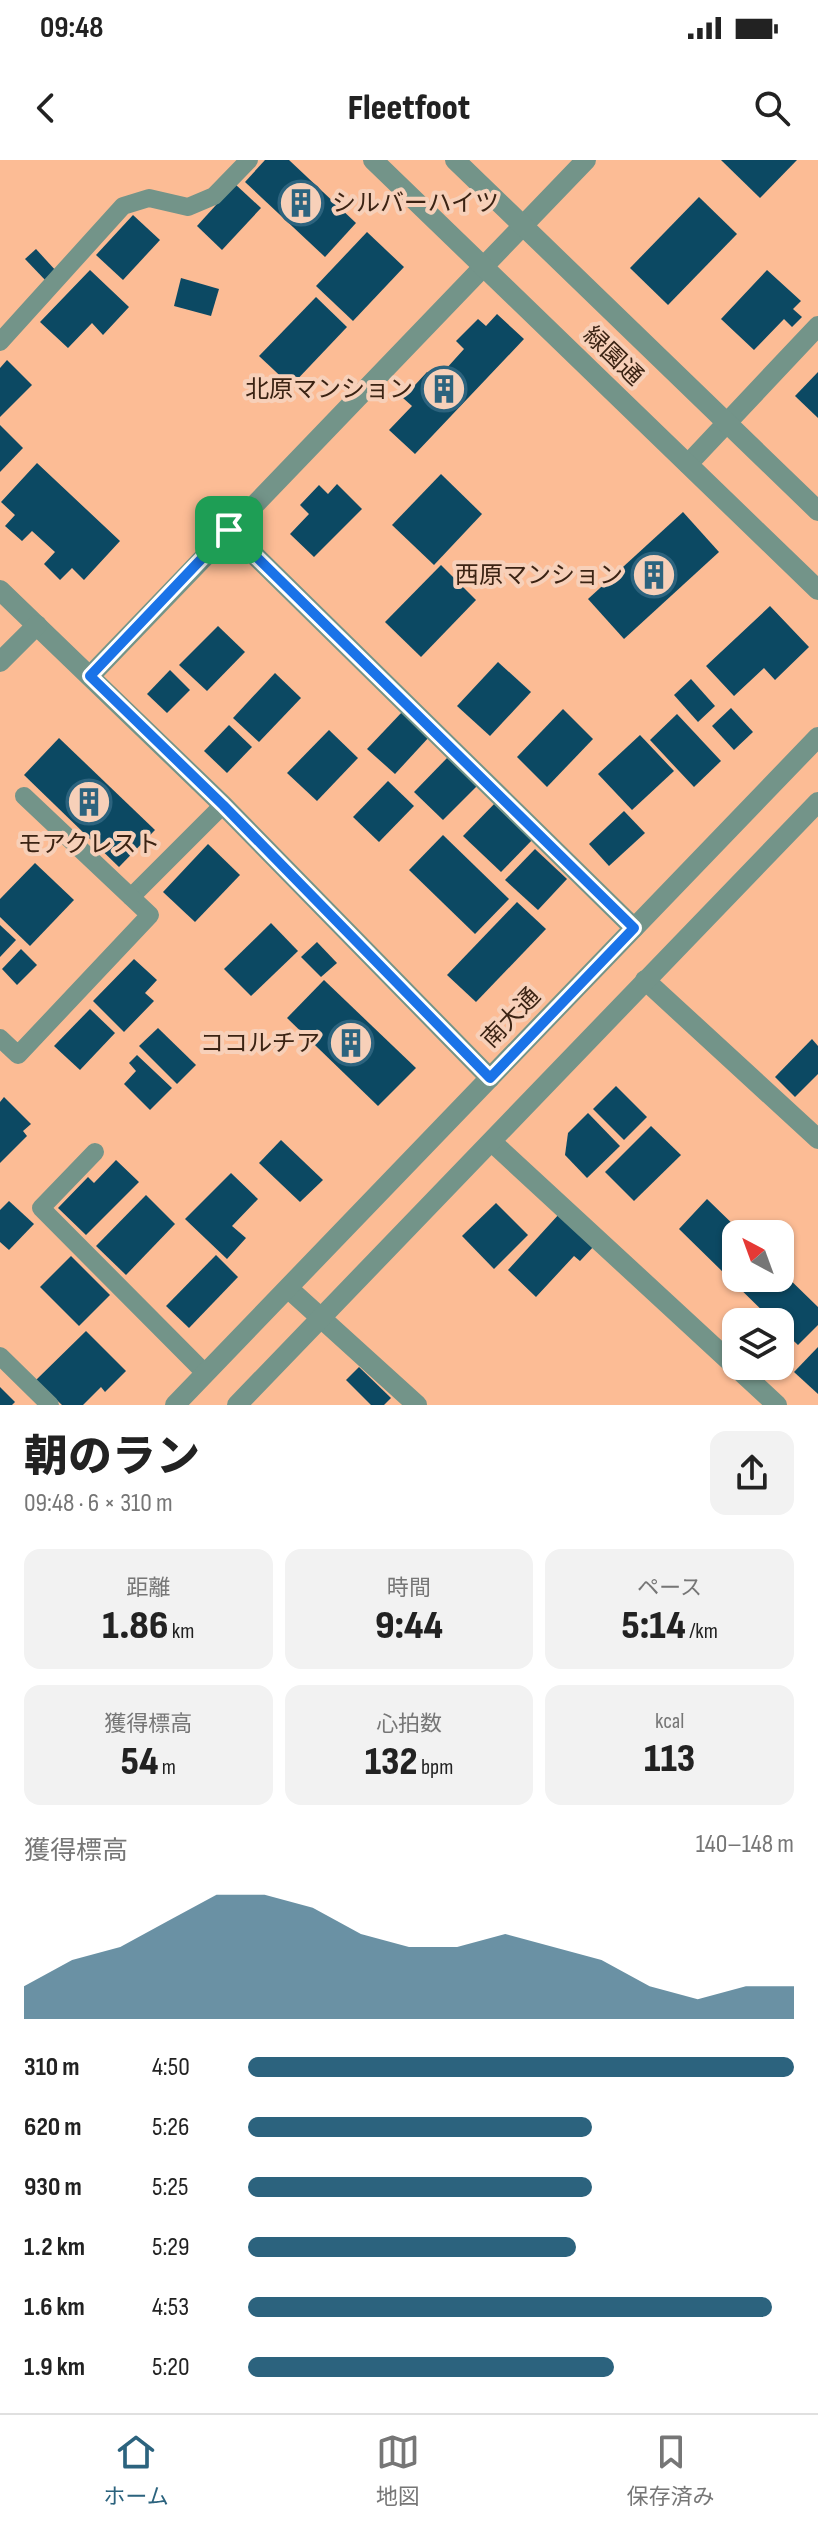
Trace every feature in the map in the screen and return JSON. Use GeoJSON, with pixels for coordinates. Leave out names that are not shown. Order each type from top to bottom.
{"type":"FeatureCollection","features":[{"type":"Feature","properties":{"kind":"street","name":"緑園通"},"geometry":{"type":"LineString","coordinates":[[373,160],[818,590]]}},
{"type":"Feature","properties":{"kind":"street","name":"緑園通"},"geometry":{"type":"LineString","coordinates":[[455,160],[818,511]]}},
{"type":"Feature","properties":{"kind":"street"},"geometry":{"type":"LineString","coordinates":[[90,676],[586,160]]}},
{"type":"Feature","properties":{"kind":"street"},"geometry":{"type":"LineString","coordinates":[[688,464],[818,326]]}},
{"type":"Feature","properties":{"kind":"street"},"geometry":{"type":"LineString","coordinates":[[229,530],[634,928]]}},
{"type":"Feature","properties":{"kind":"street"},"geometry":{"type":"LineString","coordinates":[[0,590],[223,805],[490,1078]]}},
{"type":"Feature","properties":{"kind":"street"},"geometry":{"type":"LineString","coordinates":[[0,662],[37,625]]}},
{"type":"Feature","properties":{"kind":"street","name":"南大通"},"geometry":{"type":"LineString","coordinates":[[175,1405],[818,737]]}},
{"type":"Feature","properties":{"kind":"street"},"geometry":{"type":"LineString","coordinates":[[237,1405],[493,1143],[645,980],[818,802]]}},
{"type":"Feature","properties":{"kind":"street"},"geometry":{"type":"LineString","coordinates":[[645,980],[818,1139]]}},
{"type":"Feature","properties":{"kind":"street"},"geometry":{"type":"LineString","coordinates":[[493,1143],[777,1405]]}},
{"type":"Feature","properties":{"kind":"street"},"geometry":{"type":"LineString","coordinates":[[289,1289],[417,1405]]}},
{"type":"Feature","properties":{"kind":"lane"},"geometry":{"type":"LineString","coordinates":[[0,342],[123,206],[149,198],[188,207],[214,196],[249,160]]}},
{"type":"Feature","properties":{"kind":"lane"},"geometry":{"type":"LineString","coordinates":[[0,1038],[18,1055],[150,915],[24,796]]}},
{"type":"Feature","properties":{"kind":"lane"},"geometry":{"type":"LineString","coordinates":[[131,897],[223,805]]}},
{"type":"Feature","properties":{"kind":"lane"},"geometry":{"type":"LineString","coordinates":[[95,1152],[41,1208],[205,1373]]}},
{"type":"Feature","properties":{"kind":"lane"},"geometry":{"type":"LineString","coordinates":[[0,1356],[50,1405]]}},
{"type":"Feature","properties":{"kind":"building","name":"シルバーハイツ"},"geometry":{"type":"Polygon","coordinates":[[[265,160],[289,160],[356,223],[325,257],[245,182],[265,160]]]}},
{"type":"Feature","properties":{"kind":"building"},"geometry":{"type":"Polygon","coordinates":[[[721,160],[797,160],[760,198],[721,160]]]}},
{"type":"Feature","properties":{"kind":"building"},"geometry":{"type":"Polygon","coordinates":[[[235,184],[261,208],[222,250],[197,226],[235,184]]]}},
{"type":"Feature","properties":{"kind":"building"},"geometry":{"type":"Polygon","coordinates":[[[699,197],[737,234],[668,305],[630,268],[699,197]]]}},
{"type":"Feature","properties":{"kind":"building"},"geometry":{"type":"Polygon","coordinates":[[[133,215],[160,240],[123,280],[96,255],[133,215]]]}},
{"type":"Feature","properties":{"kind":"building"},"geometry":{"type":"Polygon","coordinates":[[[367,232],[404,267],[353,321],[316,286],[367,232]]]}},
{"type":"Feature","properties":{"kind":"building"},"geometry":{"type":"Polygon","coordinates":[[[36,249],[57,272],[47,282],[25,259],[36,249]]]}},
{"type":"Feature","properties":{"kind":"building"},"geometry":{"type":"Polygon","coordinates":[[[90,270],[129,307],[103,335],[92,323],[68,348],[40,322],[90,270]]]}},
{"type":"Feature","properties":{"kind":"building"},"geometry":{"type":"Polygon","coordinates":[[[767,270],[801,301],[793,309],[802,317],[792,327],[784,319],[754,350],[721,319],[767,270]]]}},
{"type":"Feature","properties":{"kind":"building"},"geometry":{"type":"Polygon","coordinates":[[[181,278],[219,289],[211,316],[174,306],[181,278]]]}},
{"type":"Feature","properties":{"kind":"building"},"geometry":{"type":"Polygon","coordinates":[[[316,297],[347,327],[291,386],[259,356],[316,297]]]}},
{"type":"Feature","properties":{"kind":"building","name":"北原マンション"},"geometry":{"type":"Polygon","coordinates":[[[497,314],[524,339],[415,454],[389,430],[412,406],[403,398],[427,372],[436,380],[464,349],[456,341],[478,319],[486,326],[497,314]]]}},
{"type":"Feature","properties":{"kind":"building"},"geometry":{"type":"Polygon","coordinates":[[[7,360],[32,385],[0,417],[0,368],[7,360]]]}},
{"type":"Feature","properties":{"kind":"building"},"geometry":{"type":"Polygon","coordinates":[[[818,372],[818,418],[795,396],[818,372]]]}},
{"type":"Feature","properties":{"kind":"building"},"geometry":{"type":"Polygon","coordinates":[[[0,425],[23,448],[0,472],[0,425]]]}},
{"type":"Feature","properties":{"kind":"building"},"geometry":{"type":"Polygon","coordinates":[[[37,463],[120,541],[84,580],[72,568],[60,580],[44,564],[55,552],[32,531],[22,541],[5,526],[15,515],[1,502],[37,463]]]}},
{"type":"Feature","properties":{"kind":"building"},"geometry":{"type":"Polygon","coordinates":[[[441,474],[482,514],[434,565],[392,525],[441,474]]]}},
{"type":"Feature","properties":{"kind":"building"},"geometry":{"type":"Polygon","coordinates":[[[337,484],[362,509],[314,557],[290,534],[309,514],[300,505],[319,485],[328,494],[337,484]]]}},
{"type":"Feature","properties":{"kind":"building","name":"西原マンション"},"geometry":{"type":"Polygon","coordinates":[[[683,512],[719,552],[624,639],[588,599],[683,512]]]}},
{"type":"Feature","properties":{"kind":"building"},"geometry":{"type":"Polygon","coordinates":[[[441,565],[476,600],[421,657],[385,622],[441,565]]]}},
{"type":"Feature","properties":{"kind":"building"},"geometry":{"type":"Polygon","coordinates":[[[770,606],[809,647],[775,680],[764,668],[734,696],[706,666],[770,606]]]}},
{"type":"Feature","properties":{"kind":"building"},"geometry":{"type":"Polygon","coordinates":[[[218,626],[245,652],[207,691],[179,665],[218,626]]]}},
{"type":"Feature","properties":{"kind":"building"},"geometry":{"type":"Polygon","coordinates":[[[498,662],[531,692],[490,736],[457,706],[498,662]]]}},
{"type":"Feature","properties":{"kind":"building"},"geometry":{"type":"Polygon","coordinates":[[[170,670],[190,690],[167,713],[147,694],[170,670]]]}},
{"type":"Feature","properties":{"kind":"building"},"geometry":{"type":"Polygon","coordinates":[[[275,673],[301,698],[259,742],[233,718],[275,673]]]}},
{"type":"Feature","properties":{"kind":"building"},"geometry":{"type":"Polygon","coordinates":[[[691,679],[715,706],[698,722],[674,695],[691,679]]]}},
{"type":"Feature","properties":{"kind":"building"},"geometry":{"type":"Polygon","coordinates":[[[731,708],[753,732],[734,750],[712,726],[731,708]]]}},
{"type":"Feature","properties":{"kind":"building"},"geometry":{"type":"Polygon","coordinates":[[[563,709],[593,739],[547,787],[517,757],[563,709]]]}},
{"type":"Feature","properties":{"kind":"building"},"geometry":{"type":"Polygon","coordinates":[[[403,711],[430,736],[395,774],[367,749],[403,711]]]}},
{"type":"Feature","properties":{"kind":"building"},"geometry":{"type":"Polygon","coordinates":[[[677,714],[721,761],[694,787],[650,740],[677,714]]]}},
{"type":"Feature","properties":{"kind":"building"},"geometry":{"type":"Polygon","coordinates":[[[229,725],[252,747],[227,773],[204,751],[229,725]]]}},
{"type":"Feature","properties":{"kind":"building"},"geometry":{"type":"Polygon","coordinates":[[[329,730],[358,758],[317,801],[287,773],[329,730]]]}},
{"type":"Feature","properties":{"kind":"building"},"geometry":{"type":"Polygon","coordinates":[[[640,735],[674,771],[632,810],[598,774],[640,735]]]}},
{"type":"Feature","properties":{"kind":"building","name":"モアクレスト"},"geometry":{"type":"Polygon","coordinates":[[[59,738],[155,830],[119,867],[24,775],[59,738]]]}},
{"type":"Feature","properties":{"kind":"building"},"geometry":{"type":"Polygon","coordinates":[[[448,757],[477,786],[443,820],[414,792],[448,757]]]}},
{"type":"Feature","properties":{"kind":"building"},"geometry":{"type":"Polygon","coordinates":[[[388,781],[414,806],[379,842],[353,817],[388,781]]]}},
{"type":"Feature","properties":{"kind":"building"},"geometry":{"type":"Polygon","coordinates":[[[498,800],[536,836],[501,872],[463,836],[498,800]]]}},
{"type":"Feature","properties":{"kind":"building"},"geometry":{"type":"Polygon","coordinates":[[[624,811],[645,833],[609,866],[589,844],[624,811]]]}},
{"type":"Feature","properties":{"kind":"building"},"geometry":{"type":"Polygon","coordinates":[[[443,835],[509,899],[475,934],[409,870],[443,835]]]}},
{"type":"Feature","properties":{"kind":"building"},"geometry":{"type":"Polygon","coordinates":[[[208,844],[240,875],[195,922],[163,892],[208,844]]]}},
{"type":"Feature","properties":{"kind":"building"},"geometry":{"type":"Polygon","coordinates":[[[535,849],[567,879],[538,910],[505,880],[535,849]]]}},
{"type":"Feature","properties":{"kind":"building"},"geometry":{"type":"Polygon","coordinates":[[[35,863],[74,900],[30,946],[0,917],[0,899],[35,863]]]}},
{"type":"Feature","properties":{"kind":"building"},"geometry":{"type":"Polygon","coordinates":[[[517,902],[546,929],[476,1002],[447,975],[517,902]]]}},
{"type":"Feature","properties":{"kind":"building"},"geometry":{"type":"Polygon","coordinates":[[[271,923],[298,951],[251,996],[224,969],[271,923]]]}},
{"type":"Feature","properties":{"kind":"building"},"geometry":{"type":"Polygon","coordinates":[[[0,925],[16,940],[0,957],[0,925]]]}},
{"type":"Feature","properties":{"kind":"building"},"geometry":{"type":"Polygon","coordinates":[[[317,942],[337,963],[321,977],[301,957],[317,942]]]}},
{"type":"Feature","properties":{"kind":"building"},"geometry":{"type":"Polygon","coordinates":[[[21,949],[37,965],[17,985],[2,969],[21,949]]]}},
{"type":"Feature","properties":{"kind":"building"},"geometry":{"type":"Polygon","coordinates":[[[134,959],[157,980],[145,993],[154,1001],[124,1032],[93,1001],[134,959]]]}},
{"type":"Feature","properties":{"kind":"building","name":"ココルチア"},"geometry":{"type":"Polygon","coordinates":[[[324,980],[416,1068],[378,1106],[287,1018],[324,980]]]}},
{"type":"Feature","properties":{"kind":"building"},"geometry":{"type":"Polygon","coordinates":[[[90,1009],[115,1033],[80,1070],[54,1046],[90,1009]]]}},
{"type":"Feature","properties":{"kind":"building"},"geometry":{"type":"Polygon","coordinates":[[[158,1028],[196,1065],[177,1084],[139,1046],[158,1028]]]}},
{"type":"Feature","properties":{"kind":"building"},"geometry":{"type":"Polygon","coordinates":[[[812,1039],[818,1046],[818,1074],[795,1097],[775,1077],[812,1039]]]}},
{"type":"Feature","properties":{"kind":"building"},"geometry":{"type":"Polygon","coordinates":[[[137,1055],[172,1088],[150,1110],[124,1084],[136,1071],[129,1063],[137,1055]]]}},
{"type":"Feature","properties":{"kind":"building"},"geometry":{"type":"Polygon","coordinates":[[[616,1086],[647,1117],[624,1140],[593,1109],[616,1086]]]}},
{"type":"Feature","properties":{"kind":"building"},"geometry":{"type":"Polygon","coordinates":[[[4,1097],[31,1124],[23,1131],[27,1136],[0,1163],[0,1102],[4,1097]]]}},
{"type":"Feature","properties":{"kind":"building"},"geometry":{"type":"Polygon","coordinates":[[[588,1113],[620,1146],[587,1178],[565,1155],[568,1133],[588,1113]]]}},
{"type":"Feature","properties":{"kind":"building"},"geometry":{"type":"Polygon","coordinates":[[[651,1126],[681,1155],[634,1201],[605,1172],[651,1126]]]}},
{"type":"Feature","properties":{"kind":"building"},"geometry":{"type":"Polygon","coordinates":[[[281,1140],[323,1180],[300,1202],[259,1163],[281,1140]]]}},
{"type":"Feature","properties":{"kind":"building"},"geometry":{"type":"Polygon","coordinates":[[[116,1160],[139,1182],[86,1235],[58,1208],[88,1177],[94,1183],[116,1160]]]}},
{"type":"Feature","properties":{"kind":"building"},"geometry":{"type":"Polygon","coordinates":[[[231,1173],[258,1199],[232,1226],[246,1238],[227,1259],[185,1219],[231,1173]]]}},
{"type":"Feature","properties":{"kind":"building"},"geometry":{"type":"Polygon","coordinates":[[[146,1195],[175,1224],[126,1275],[96,1246],[146,1195]]]}},
{"type":"Feature","properties":{"kind":"building"},"geometry":{"type":"Polygon","coordinates":[[[707,1199],[729,1220],[722,1220],[722,1271],[679,1229],[707,1199]]]}},
{"type":"Feature","properties":{"kind":"building"},"geometry":{"type":"Polygon","coordinates":[[[9,1201],[34,1224],[9,1250],[0,1242],[0,1210],[9,1201]]]}},
{"type":"Feature","properties":{"kind":"building"},"geometry":{"type":"Polygon","coordinates":[[[496,1203],[528,1235],[494,1269],[462,1236],[496,1203]]]}},
{"type":"Feature","properties":{"kind":"building"},"geometry":{"type":"Polygon","coordinates":[[[560,1213],[595,1245],[580,1261],[574,1256],[536,1297],[508,1270],[560,1213]]]}},
{"type":"Feature","properties":{"kind":"building"},"geometry":{"type":"Polygon","coordinates":[[[216,1255],[238,1277],[189,1328],[166,1306],[216,1255]]]}},
{"type":"Feature","properties":{"kind":"building"},"geometry":{"type":"Polygon","coordinates":[[[71,1256],[110,1295],[79,1326],[40,1287],[71,1256]]]}},
{"type":"Feature","properties":{"kind":"building"},"geometry":{"type":"Polygon","coordinates":[[[794,1284],[818,1307],[818,1325],[798,1345],[794,1341],[794,1308],[760,1308],[743,1292],[794,1292],[794,1284]]]}},
{"type":"Feature","properties":{"kind":"building"},"geometry":{"type":"Polygon","coordinates":[[[86,1331],[126,1371],[105,1392],[101,1387],[83,1405],[62,1405],[36,1380],[86,1331]]]}},
{"type":"Feature","properties":{"kind":"building"},"geometry":{"type":"Polygon","coordinates":[[[818,1347],[818,1394],[794,1372],[818,1347]]]}},
{"type":"Feature","properties":{"kind":"building"},"geometry":{"type":"Polygon","coordinates":[[[359,1367],[391,1398],[384,1405],[371,1405],[346,1380],[359,1367]]]}},
{"type":"Feature","properties":{"kind":"building"},"geometry":{"type":"Polygon","coordinates":[[[0,1387],[15,1402],[12,1405],[0,1405],[0,1387]]]}},
{"type":"Feature","properties":{"kind":"place","name":"シルバーハイツ"},"geometry":{"type":"Point","coordinates":[301,203]}},
{"type":"Feature","properties":{"kind":"place","name":"北原マンション"},"geometry":{"type":"Point","coordinates":[444,389]}},
{"type":"Feature","properties":{"kind":"place","name":"西原マンション"},"geometry":{"type":"Point","coordinates":[654,575]}},
{"type":"Feature","properties":{"kind":"place","name":"モアクレスト"},"geometry":{"type":"Point","coordinates":[89,802]}},
{"type":"Feature","properties":{"kind":"place","name":"ココルチア"},"geometry":{"type":"Point","coordinates":[351,1043]}},
{"type":"Feature","properties":{"kind":"route"},"geometry":{"type":"LineString","coordinates":[[229,530],[634,928],[490,1078],[223,805],[90,676],[229,530]]}}]}
